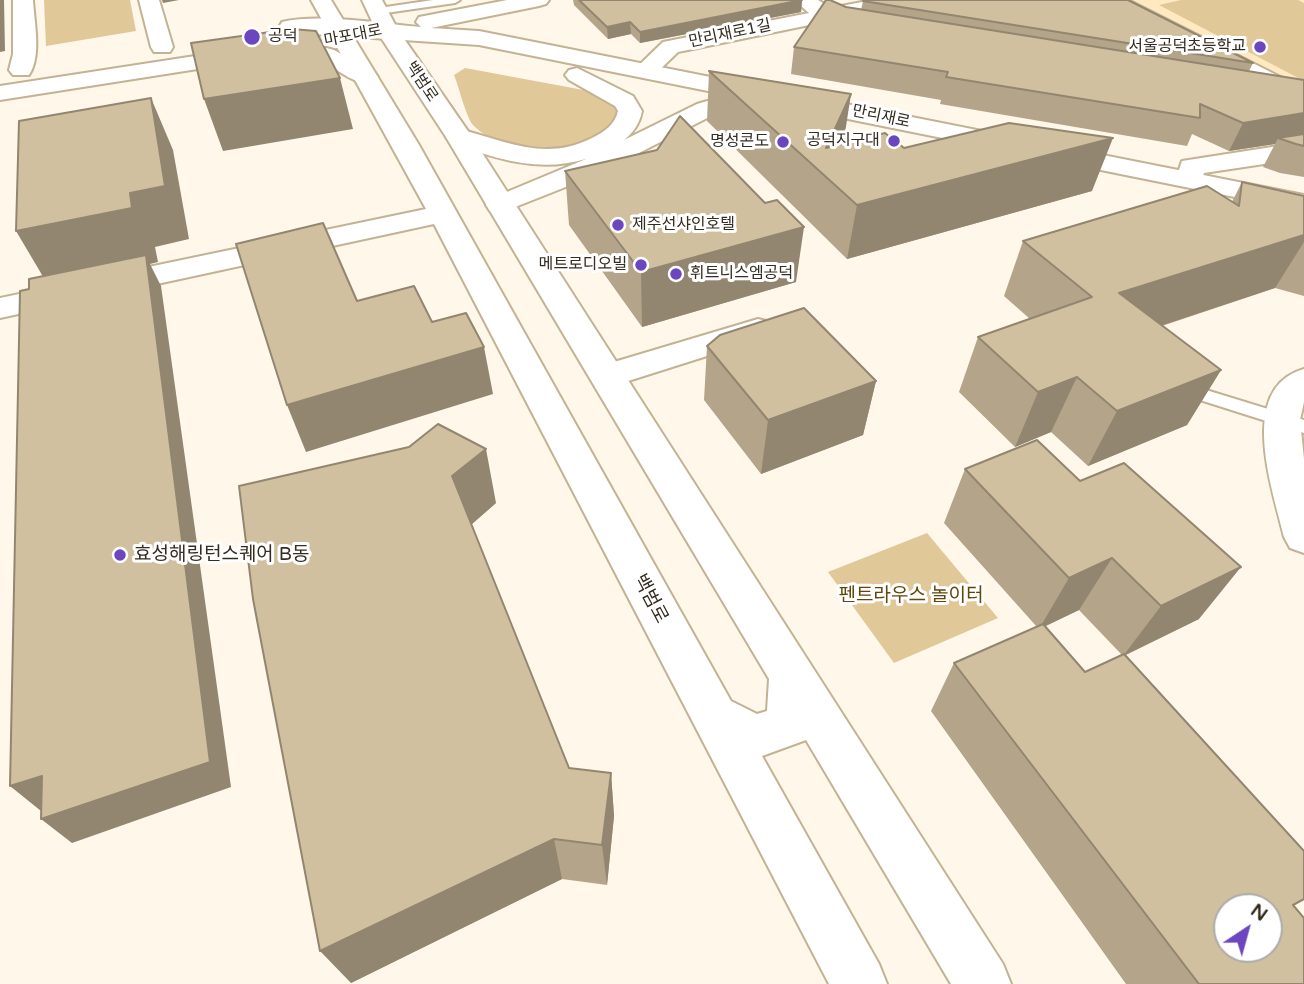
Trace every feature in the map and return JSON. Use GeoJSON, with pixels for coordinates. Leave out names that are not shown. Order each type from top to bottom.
{"type":"FeatureCollection","features":[{"type":"Feature","properties":{"kind":"main road"},"geometry":{"type":"LineString","coordinates":[[11,72],[24,54],[23,0]]}},
{"type":"Feature","properties":{"kind":"main road"},"geometry":{"type":"LineString","coordinates":[[149,0],[162,47]]}},
{"type":"Feature","properties":{"kind":"main road"},"geometry":{"type":"LineString","coordinates":[[293,37],[316,0]]}},
{"type":"Feature","properties":{"kind":"main road","name":"백범로"},"geometry":{"type":"LineString","coordinates":[[321,0],[442,214],[859,984]]}},
{"type":"Feature","properties":{"kind":"main road","name":"마포대로"},"geometry":{"type":"LineString","coordinates":[[384,21],[428,0]]}},
{"type":"Feature","properties":{"kind":"main road"},"geometry":{"type":"LineString","coordinates":[[804,0],[842,24],[883,31]]}},
{"type":"Feature","properties":{"kind":"main road","name":"만리재로1길"},"geometry":{"type":"LineString","coordinates":[[645,71],[671,47],[903,0]]}},
{"type":"Feature","properties":{"kind":"main road"},"geometry":{"type":"LineString","coordinates":[[1112,0],[1304,99]]}},
{"type":"Feature","properties":{"kind":"main road"},"geometry":{"type":"LineString","coordinates":[[530,1],[504,16],[504,21],[531,48]]}},
{"type":"Feature","properties":{"kind":"main road","name":"마포대로"},"geometry":{"type":"LineString","coordinates":[[340,32],[384,21],[530,1]]}},
{"type":"Feature","properties":{"kind":"main road"},"geometry":{"type":"LineString","coordinates":[[11,72],[258,32],[293,37],[340,32],[384,21]]}},
{"type":"Feature","properties":{"kind":"main road","name":"백범로"},"geometry":{"type":"LineString","coordinates":[[384,21],[459,137],[983,984]]}},
{"type":"Feature","properties":{"kind":"main road","name":"만리재로"},"geometry":{"type":"LineString","coordinates":[[384,21],[445,47],[577,75],[737,100],[1304,225]]}},
{"type":"Feature","properties":{"kind":"main road","name":"만리재로"},"geometry":{"type":"LineString","coordinates":[[384,21],[1190,178],[1304,203]]}},
{"type":"Feature","properties":{"kind":"main road"},"geometry":{"type":"LineString","coordinates":[[293,37],[366,77]]}},
{"type":"Feature","properties":{"kind":"main road","name":"마포대로"},"geometry":{"type":"LineString","coordinates":[[0,93],[293,37]]}},
{"type":"Feature","properties":{"kind":"main road"},"geometry":{"type":"LineString","coordinates":[[459,137],[494,150],[550,160],[578,154],[601,144],[624,127],[629,121],[631,111],[624,101],[577,75]]}},
{"type":"Feature","properties":{"kind":"main road"},"geometry":{"type":"LineString","coordinates":[[1236,89],[1304,99]]}},
{"type":"Feature","properties":{"kind":"main road"},"geometry":{"type":"LineString","coordinates":[[500,205],[587,169],[706,108],[737,100]]}},
{"type":"Feature","properties":{"kind":"main road"},"geometry":{"type":"LineString","coordinates":[[1190,178],[1191,167],[1304,150]]}},
{"type":"Feature","properties":{"kind":"main road"},"geometry":{"type":"LineString","coordinates":[[0,308],[442,214]]}},
{"type":"Feature","properties":{"kind":"main road"},"geometry":{"type":"LineString","coordinates":[[606,376],[786,321]]}},
{"type":"Feature","properties":{"kind":"main road"},"geometry":{"type":"LineString","coordinates":[[1304,381],[1296,387],[1284,405],[1293,423],[1283,443],[1304,537]]}},
{"type":"Feature","properties":{"kind":"main road"},"geometry":{"type":"LineString","coordinates":[[713,715],[754,737],[789,726],[792,677]]}},
{"type":"Feature","properties":{"kind":"lane"},"geometry":{"type":"LineString","coordinates":[[384,21],[455,0]]}},
{"type":"Feature","properties":{"kind":"lane"},"geometry":{"type":"LineString","coordinates":[[1206,396],[1293,423]]}},
{"type":"Feature","properties":{"kind":"shaded area","name":"서울공덕초등학교"},"geometry":{"type":"Polygon","coordinates":[[[1128,0],[1304,0],[1304,94],[1128,0]]]}},
{"type":"Feature","properties":{"kind":"green space"},"geometry":{"type":"Polygon","coordinates":[[[44,0],[130,0],[136,31],[46,46],[44,0]]]}},
{"type":"Feature","properties":{"kind":"green space","name":"서울공덕초등학교"},"geometry":{"type":"Polygon","coordinates":[[[1181,0],[1298,0],[1304,3],[1304,81],[1159,5],[1181,0]]]}},
{"type":"Feature","properties":{"kind":"green space"},"geometry":{"type":"Polygon","coordinates":[[[465,68],[589,91],[610,99],[624,117],[599,138],[576,147],[545,150],[513,147],[485,135],[470,121],[454,75],[465,68]]]}},
{"type":"Feature","properties":{"kind":"green space","name":"펜트라우스 놀이터"},"geometry":{"type":"Polygon","coordinates":[[[927,533],[998,618],[894,663],[828,572],[927,533]]]}},
{"type":"Feature","properties":{"kind":"building"},"geometry":{"type":"Polygon","coordinates":[[[579,0],[802,0],[640,32],[630,22],[607,27],[579,0]]]}},
{"type":"Feature","properties":{"kind":"building"},"geometry":{"type":"Polygon","coordinates":[[[826,0],[846,7],[1304,80],[1304,113],[1243,123],[1200,104],[1200,118],[946,77],[948,72],[794,47],[826,0]]]}},
{"type":"Feature","properties":{"kind":"building"},"geometry":{"type":"Polygon","coordinates":[[[1128,0],[1253,63],[863,1],[1128,0]]]}},
{"type":"Feature","properties":{"kind":"building"},"geometry":{"type":"Polygon","coordinates":[[[292,29],[316,31],[340,78],[204,99],[191,43],[292,29]]]}},
{"type":"Feature","properties":{"kind":"building"},"geometry":{"type":"Polygon","coordinates":[[[709,71],[851,94],[826,148],[885,133],[904,148],[1009,123],[1113,138],[857,205],[709,71]]]}},
{"type":"Feature","properties":{"kind":"building"},"geometry":{"type":"Polygon","coordinates":[[[151,98],[165,186],[130,193],[132,208],[16,231],[19,121],[151,98]]]}},
{"type":"Feature","properties":{"kind":"building"},"geometry":{"type":"Polygon","coordinates":[[[680,116],[765,203],[777,200],[804,227],[641,272],[565,171],[657,150],[680,116]]]}},
{"type":"Feature","properties":{"kind":"building"},"geometry":{"type":"Polygon","coordinates":[[[1304,134],[1304,146],[1278,138],[1304,134]]]}},
{"type":"Feature","properties":{"kind":"building"},"geometry":{"type":"Polygon","coordinates":[[[1242,182],[1304,196],[1304,235],[1119,293],[1221,370],[1117,411],[1077,377],[1038,392],[978,337],[1092,297],[1023,241],[1207,186],[1239,206],[1242,182]]]}},
{"type":"Feature","properties":{"kind":"building"},"geometry":{"type":"Polygon","coordinates":[[[323,223],[357,301],[414,286],[432,322],[466,313],[484,347],[287,405],[236,244],[323,223]]]}},
{"type":"Feature","properties":{"kind":"building","name":"효성해링턴스퀘어 B동"},"geometry":{"type":"Polygon","coordinates":[[[146,255],[210,762],[41,819],[42,776],[10,786],[20,291],[29,289],[29,279],[146,255]]]}},
{"type":"Feature","properties":{"kind":"building"},"geometry":{"type":"Polygon","coordinates":[[[804,308],[876,381],[768,420],[707,346],[720,335],[804,308]]]}},
{"type":"Feature","properties":{"kind":"building"},"geometry":{"type":"Polygon","coordinates":[[[438,424],[486,449],[452,476],[569,768],[611,773],[602,845],[554,839],[320,951],[253,599],[239,486],[409,447],[438,424]]]}},
{"type":"Feature","properties":{"kind":"building"},"geometry":{"type":"Polygon","coordinates":[[[1037,440],[1080,481],[1124,463],[1241,567],[1161,606],[1112,558],[1069,578],[965,469],[1037,440]]]}},
{"type":"Feature","properties":{"kind":"building"},"geometry":{"type":"Polygon","coordinates":[[[1043,624],[1085,672],[1124,654],[1304,851],[1304,899],[1293,905],[1304,918],[1304,984],[1199,984],[954,663],[1043,624]]]}},
{"type":"Feature","properties":{"kind":"place","name":"공덕"},"geometry":{"type":"Point","coordinates":[252,37]}},
{"type":"Feature","properties":{"kind":"place","name":"서울공덕초등학교"},"geometry":{"type":"Point","coordinates":[1260,47]}},
{"type":"Feature","properties":{"kind":"place","name":"공덕지구대"},"geometry":{"type":"Point","coordinates":[894,141]}},
{"type":"Feature","properties":{"kind":"place","name":"명성콘도"},"geometry":{"type":"Point","coordinates":[783,142]}},
{"type":"Feature","properties":{"kind":"place","name":"제주선샤인호텔"},"geometry":{"type":"Point","coordinates":[618,225]}},
{"type":"Feature","properties":{"kind":"place","name":"메트로디오빌"},"geometry":{"type":"Point","coordinates":[641,265]}},
{"type":"Feature","properties":{"kind":"place","name":"휘트니스엠공덕"},"geometry":{"type":"Point","coordinates":[676,274]}},
{"type":"Feature","properties":{"kind":"place","name":"효성해링턴스퀘어 B동"},"geometry":{"type":"Point","coordinates":[120,555]}}]}
